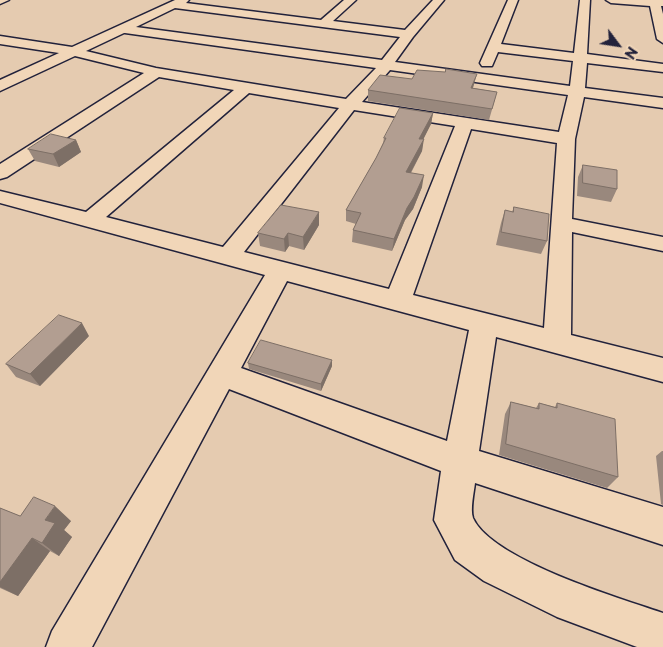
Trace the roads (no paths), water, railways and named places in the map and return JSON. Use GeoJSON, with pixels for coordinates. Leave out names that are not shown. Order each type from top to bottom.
{"type":"FeatureCollection","features":[{"type":"Feature","properties":{"kind":"street"},"geometry":{"type":"LineString","coordinates":[[0,2],[4,0]]}},
{"type":"Feature","properties":{"kind":"street"},"geometry":{"type":"LineString","coordinates":[[324,24],[351,0]]}},
{"type":"Feature","properties":{"kind":"street"},"geometry":{"type":"LineString","coordinates":[[229,255],[350,105],[386,64],[408,34],[438,0]]}},
{"type":"Feature","properties":{"kind":"street"},"geometry":{"type":"LineString","coordinates":[[481,78],[513,0]]}},
{"type":"Feature","properties":{"kind":"street"},"geometry":{"type":"LineString","coordinates":[[557,342],[566,139],[577,91],[585,0]]}},
{"type":"Feature","properties":{"kind":"street"},"geometry":{"type":"LineString","coordinates":[[611,0],[657,2],[663,39]]}},
{"type":"Feature","properties":{"kind":"street"},"geometry":{"type":"LineString","coordinates":[[0,86],[125,29],[179,2],[250,14],[408,34]]}},
{"type":"Feature","properties":{"kind":"street"},"geometry":{"type":"LineString","coordinates":[[250,14],[265,5]]}},
{"type":"Feature","properties":{"kind":"street"},"geometry":{"type":"LineString","coordinates":[[125,29],[663,103]]}},
{"type":"Feature","properties":{"kind":"street"},"geometry":{"type":"LineString","coordinates":[[0,40],[75,52],[156,72],[246,88],[566,139]]}},
{"type":"Feature","properties":{"kind":"street"},"geometry":{"type":"LineString","coordinates":[[494,46],[663,68]]}},
{"type":"Feature","properties":{"kind":"street"},"geometry":{"type":"LineString","coordinates":[[0,173],[156,72]]}},
{"type":"Feature","properties":{"kind":"street"},"geometry":{"type":"LineString","coordinates":[[90,220],[246,88]]}},
{"type":"Feature","properties":{"kind":"street"},"geometry":{"type":"LineString","coordinates":[[398,300],[465,123]]}},
{"type":"Feature","properties":{"kind":"street"},"geometry":{"type":"LineString","coordinates":[[0,197],[229,255],[663,370]]}},
{"type":"Feature","properties":{"kind":"street"},"geometry":{"type":"LineString","coordinates":[[561,223],[663,244]]}},
{"type":"Feature","properties":{"kind":"street"},"geometry":{"type":"LineString","coordinates":[[68,647],[281,269]]}},
{"type":"Feature","properties":{"kind":"street"},"geometry":{"type":"LineString","coordinates":[[484,323],[460,462],[453,520],[469,546],[498,567],[572,602],[663,635]]}},
{"type":"Feature","properties":{"kind":"street"},"geometry":{"type":"LineString","coordinates":[[222,374],[460,462],[663,526]]}}]}
